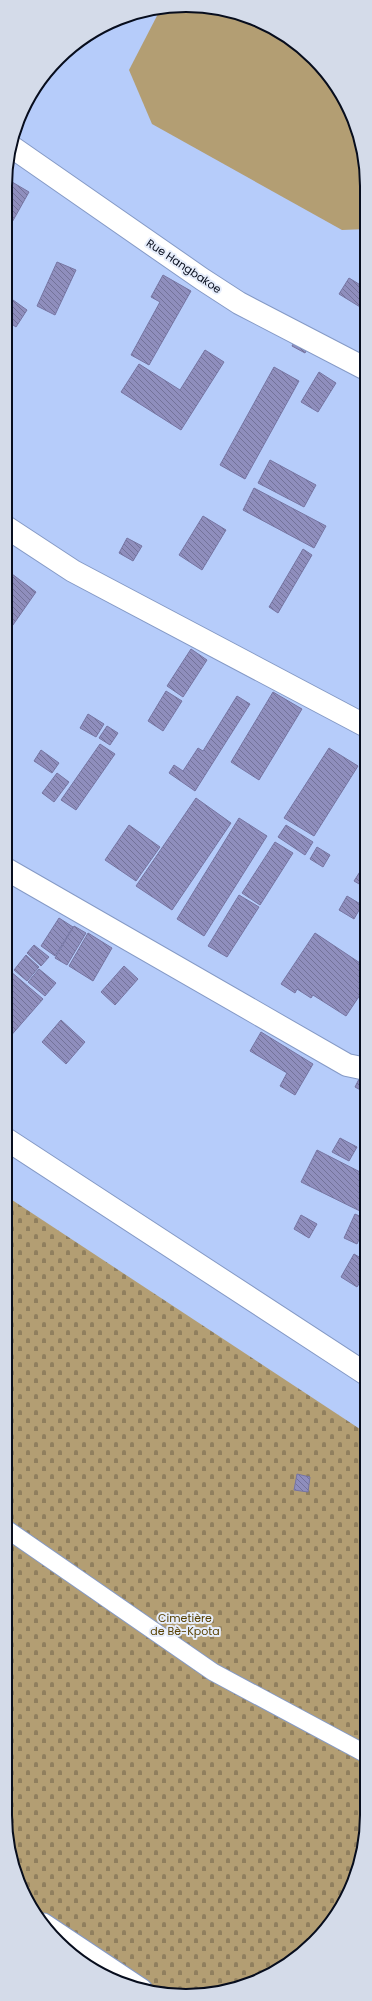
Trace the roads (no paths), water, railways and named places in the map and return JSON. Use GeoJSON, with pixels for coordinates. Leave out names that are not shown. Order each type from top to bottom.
{"type":"FeatureCollection","features":[{"type":"Feature","properties":{"kind":"street","name":"Rue Hangbakoe"},"geometry":{"type":"LineString","coordinates":[[16,150],[232,299],[360,366]]}},
{"type":"Feature","properties":{"kind":"street"},"geometry":{"type":"LineString","coordinates":[[12,531],[73,571],[360,723]]}},
{"type":"Feature","properties":{"kind":"street"},"geometry":{"type":"LineString","coordinates":[[12,872],[347,1065],[360,1068]]}},
{"type":"Feature","properties":{"kind":"street"},"geometry":{"type":"LineString","coordinates":[[12,1143],[360,1370]]}},
{"type":"Feature","properties":{"kind":"lane"},"geometry":{"type":"LineString","coordinates":[[12,1533],[213,1672],[360,1751]]}},
{"type":"Feature","properties":{"kind":"lane"},"geometry":{"type":"LineString","coordinates":[[54,1929],[130,1980]]}},
{"type":"Feature","properties":{"kind":"park label","name":"Cimetière de Bè-Kpota"},"geometry":{"type":"Point","coordinates":[185,1624]}}]}
